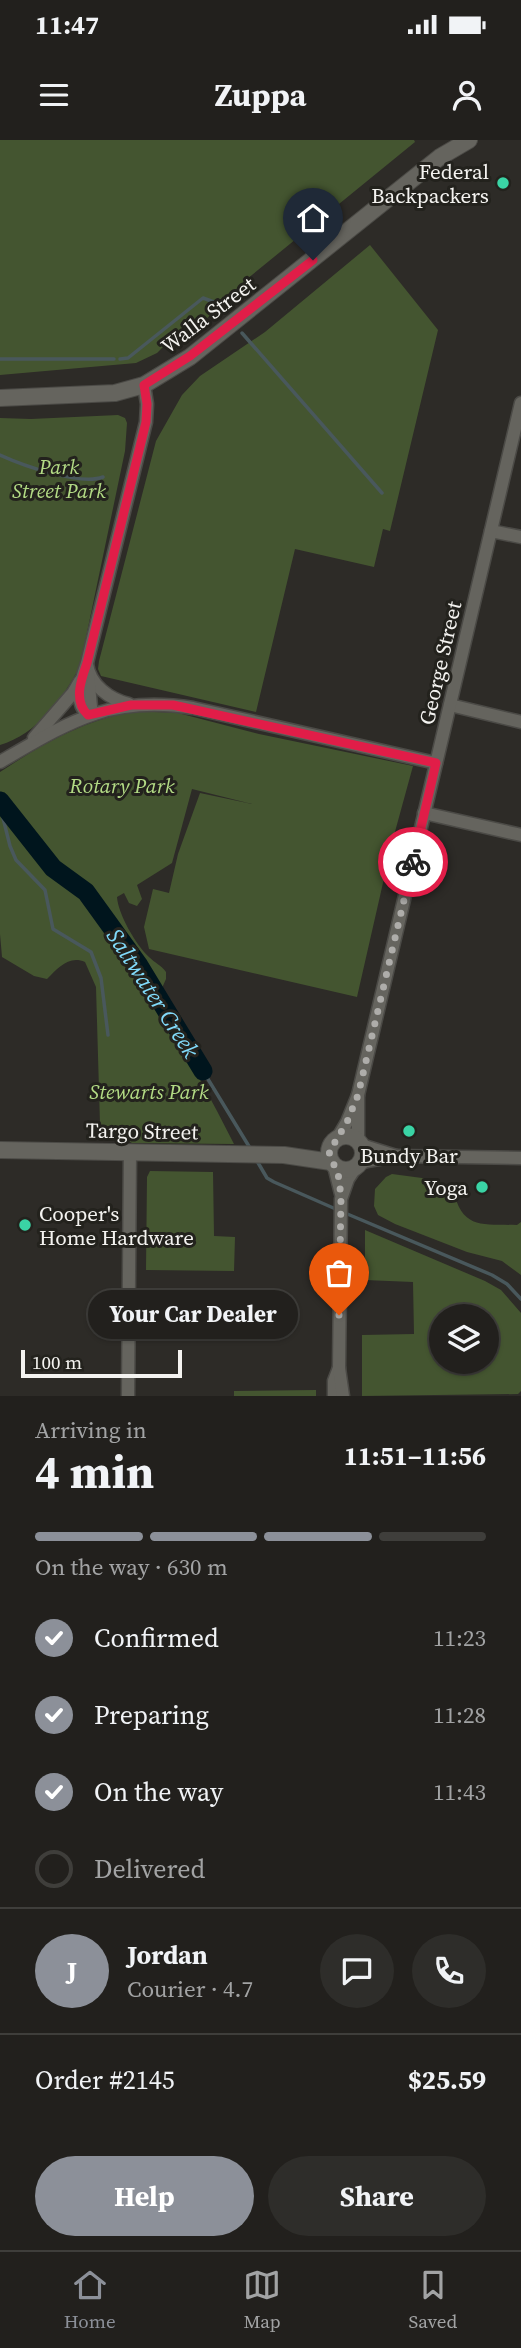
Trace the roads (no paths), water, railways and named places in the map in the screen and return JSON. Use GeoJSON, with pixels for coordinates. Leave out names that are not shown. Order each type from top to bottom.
{"type":"FeatureCollection","features":[{"type":"Feature","properties":{"kind":"street","name":"Walla Street"},"geometry":{"type":"LineString","coordinates":[[440,157],[455,140]]}},
{"type":"Feature","properties":{"kind":"street","name":"Walla Street"},"geometry":{"type":"LineString","coordinates":[[0,398],[116,393],[144,385],[190,356],[440,157],[469,140]]}},
{"type":"Feature","properties":{"kind":"street"},"geometry":{"type":"LineString","coordinates":[[27,746],[73,693],[85,670],[146,422],[144,385]]}},
{"type":"Feature","properties":{"kind":"street","name":"George Street"},"geometry":{"type":"LineString","coordinates":[[335,1140],[347,1122],[358,1095],[521,403]]}},
{"type":"Feature","properties":{"kind":"street"},"geometry":{"type":"LineString","coordinates":[[491,531],[521,537]]}},
{"type":"Feature","properties":{"kind":"street"},"geometry":{"type":"LineString","coordinates":[[85,670],[106,694],[131,705]]}},
{"type":"Feature","properties":{"kind":"street"},"geometry":{"type":"LineString","coordinates":[[85,670],[91,707],[88,715]]}},
{"type":"Feature","properties":{"kind":"street"},"geometry":{"type":"LineString","coordinates":[[0,762],[56,729],[88,715],[131,705],[157,704],[193,708],[436,763]]}},
{"type":"Feature","properties":{"kind":"street"},"geometry":{"type":"LineString","coordinates":[[450,705],[521,722]]}},
{"type":"Feature","properties":{"kind":"street"},"geometry":{"type":"LineString","coordinates":[[425,813],[521,835]]}},
{"type":"Feature","properties":{"kind":"street","name":"George Street"},"geometry":{"type":"LineString","coordinates":[[358,1095],[360,1143]]}},
{"type":"Feature","properties":{"kind":"street"},"geometry":{"type":"LineString","coordinates":[[343,1396],[339,1368],[341,1199],[329,1152],[335,1140],[348,1136],[396,1156]]}},
{"type":"Feature","properties":{"kind":"street","name":"Targo Street"},"geometry":{"type":"LineString","coordinates":[[282,1155],[335,1140]]}},
{"type":"Feature","properties":{"kind":"street"},"geometry":{"type":"LineString","coordinates":[[341,1199],[348,1179],[363,1155],[360,1143]]}},
{"type":"Feature","properties":{"kind":"street","name":"Targo Street"},"geometry":{"type":"LineString","coordinates":[[0,1150],[282,1155],[333,1164]]}},
{"type":"Feature","properties":{"kind":"street"},"geometry":{"type":"LineString","coordinates":[[128,1396],[130,1152]]}},
{"type":"Feature","properties":{"kind":"street"},"geometry":{"type":"LineString","coordinates":[[333,1164],[347,1171],[396,1156],[521,1157]]}},
{"type":"Feature","properties":{"kind":"street"},"geometry":{"type":"LineString","coordinates":[[334,1396],[334,1381],[339,1368]]}},
{"type":"Feature","properties":{"kind":"waterway"},"geometry":{"type":"LineString","coordinates":[[120,359],[128,358],[203,298],[214,302]]}},
{"type":"Feature","properties":{"kind":"waterway"},"geometry":{"type":"LineString","coordinates":[[242,333],[382,493]]}},
{"type":"Feature","properties":{"kind":"waterway"},"geometry":{"type":"LineString","coordinates":[[0,359],[114,359]]}},
{"type":"Feature","properties":{"kind":"waterway"},"geometry":{"type":"LineString","coordinates":[[0,455],[66,477],[103,477]]}},
{"type":"Feature","properties":{"kind":"waterway","name":"Saltwater Creek"},"geometry":{"type":"LineString","coordinates":[[0,801],[53,868],[86,892],[138,964],[203,1071]]}},
{"type":"Feature","properties":{"kind":"waterway"},"geometry":{"type":"LineString","coordinates":[[0,806],[16,860],[45,890],[53,929],[91,952],[101,978],[108,1035]]}},
{"type":"Feature","properties":{"kind":"waterway","name":"Saltwater Creek"},"geometry":{"type":"LineString","coordinates":[[203,1071],[250,1148]]}},
{"type":"Feature","properties":{"kind":"waterway","name":"Saltwater Creek"},"geometry":{"type":"LineString","coordinates":[[257,1161],[267,1178],[338,1210]]}},
{"type":"Feature","properties":{"kind":"waterway","name":"Saltwater Creek"},"geometry":{"type":"LineString","coordinates":[[345,1213],[492,1275],[507,1284],[521,1299]]}},
{"type":"Feature","properties":{"kind":"place","name":"Federal Backpackers"},"geometry":{"type":"Point","coordinates":[503,183]}},
{"type":"Feature","properties":{"kind":"place","name":"Bundy Bar"},"geometry":{"type":"Point","coordinates":[409,1131]}},
{"type":"Feature","properties":{"kind":"place","name":"Yoga"},"geometry":{"type":"Point","coordinates":[482,1187]}},
{"type":"Feature","properties":{"kind":"place","name":"Cooper's Home Hardware"},"geometry":{"type":"Point","coordinates":[25,1225]}},
{"type":"Feature","properties":{"kind":"place","name":"Your Car Dealer"},"geometry":{"type":"Point","coordinates":[339,1315]}},
{"type":"Feature","properties":{"kind":"park label","name":"Park Street Park"},"geometry":{"type":"Point","coordinates":[59,478]}},
{"type":"Feature","properties":{"kind":"park label","name":"Rotary Park"},"geometry":{"type":"Point","coordinates":[122,785]}},
{"type":"Feature","properties":{"kind":"park label","name":"Stewarts Park"},"geometry":{"type":"Point","coordinates":[149,1091]}}]}
